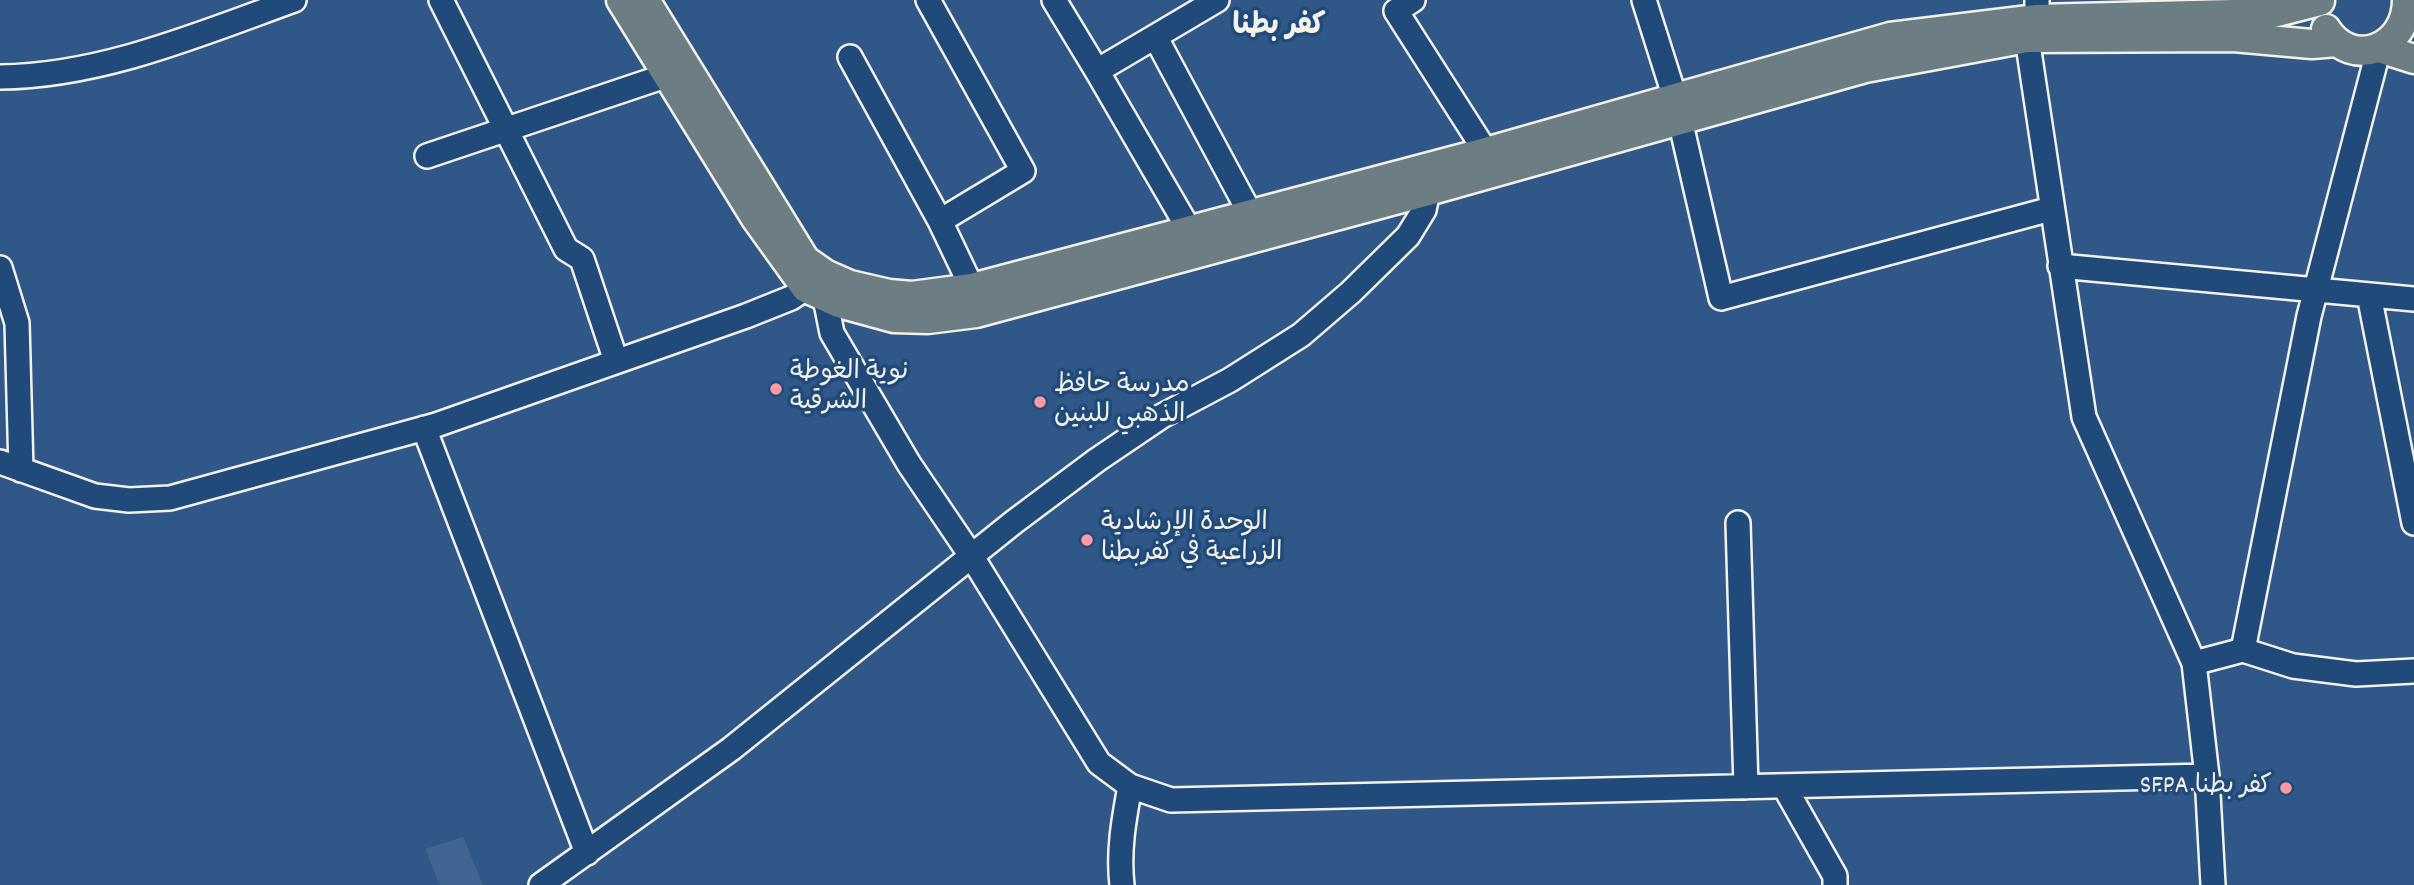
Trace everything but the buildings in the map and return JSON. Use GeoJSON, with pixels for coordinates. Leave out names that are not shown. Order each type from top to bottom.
{"type":"FeatureCollection","features":[{"type":"Feature","properties":{"kind":"main road"},"geometry":{"type":"LineString","coordinates":[[621,0],[755,217],[815,293],[866,312],[894,318],[928,319],[976,313],[1428,191],[1677,109]]}},
{"type":"Feature","properties":{"kind":"main road"},"geometry":{"type":"LineString","coordinates":[[645,0],[805,260],[825,274],[850,285],[912,296],[972,288],[1486,152],[1865,68],[2034,19],[2162,8],[2273,13],[2320,1],[2323,24],[2337,42],[2350,49],[2364,51],[2379,48],[2392,41],[2401,29],[2407,0]]}},
{"type":"Feature","properties":{"kind":"main road"},"geometry":{"type":"LineString","coordinates":[[2407,0],[2414,7]]}},
{"type":"Feature","properties":{"kind":"main road"},"geometry":{"type":"LineString","coordinates":[[2034,19],[2312,44],[2337,42]]}},
{"type":"Feature","properties":{"kind":"main road"},"geometry":{"type":"LineString","coordinates":[[2379,48],[2414,59]]}},
{"type":"Feature","properties":{"kind":"street"},"geometry":{"type":"LineString","coordinates":[[0,77],[31,77],[106,62],[194,37],[294,0]]}},
{"type":"Feature","properties":{"kind":"street"},"geometry":{"type":"LineString","coordinates":[[441,0],[566,249],[582,259],[616,361]]}},
{"type":"Feature","properties":{"kind":"street"},"geometry":{"type":"LineString","coordinates":[[928,0],[1023,171],[940,221]]}},
{"type":"Feature","properties":{"kind":"street"},"geometry":{"type":"LineString","coordinates":[[1054,0],[1190,231]]}},
{"type":"Feature","properties":{"kind":"street"},"geometry":{"type":"LineString","coordinates":[[1097,71],[1156,38],[1190,7],[1217,0]]}},
{"type":"Feature","properties":{"kind":"street"},"geometry":{"type":"LineString","coordinates":[[1413,0],[1396,11],[1486,152]]}},
{"type":"Feature","properties":{"kind":"street"},"geometry":{"type":"LineString","coordinates":[[1644,0],[1677,109],[1721,299],[2051,209]]}},
{"type":"Feature","properties":{"kind":"street"},"geometry":{"type":"LineString","coordinates":[[2034,19],[2051,209],[2084,417],[2194,663],[2207,776],[2213,885]]}},
{"type":"Feature","properties":{"kind":"street"},"geometry":{"type":"LineString","coordinates":[[1156,38],[1251,215]]}},
{"type":"Feature","properties":{"kind":"street"},"geometry":{"type":"LineString","coordinates":[[2243,650],[2309,316],[2379,48]]}},
{"type":"Feature","properties":{"kind":"street"},"geometry":{"type":"LineString","coordinates":[[850,57],[940,221],[972,288]]}},
{"type":"Feature","properties":{"kind":"street"},"geometry":{"type":"LineString","coordinates":[[427,156],[668,75]]}},
{"type":"Feature","properties":{"kind":"street"},"geometry":{"type":"LineString","coordinates":[[541,885],[731,749],[1014,522],[1097,460],[1162,416],[1230,380],[1301,335],[1408,236],[1424,210],[1428,191]]}},
{"type":"Feature","properties":{"kind":"street"},"geometry":{"type":"LineString","coordinates":[[2060,266],[2414,299]]}},
{"type":"Feature","properties":{"kind":"street"},"geometry":{"type":"LineString","coordinates":[[0,268],[17,323],[10,466],[95,496],[129,500],[170,498],[424,429],[791,298],[815,293],[832,333],[909,464],[972,557],[1099,763],[1130,786],[1171,800],[2207,776]]}},
{"type":"Feature","properties":{"kind":"street"},"geometry":{"type":"LineString","coordinates":[[2369,295],[2414,523]]}},
{"type":"Feature","properties":{"kind":"street"},"geometry":{"type":"LineString","coordinates":[[424,429],[587,853]]}},
{"type":"Feature","properties":{"kind":"street"},"geometry":{"type":"LineString","coordinates":[[1738,523],[1746,787]]}},
{"type":"Feature","properties":{"kind":"street"},"geometry":{"type":"LineString","coordinates":[[2194,663],[2243,650],[2293,666],[2331,671],[2356,674],[2414,671]]}},
{"type":"Feature","properties":{"kind":"street"},"geometry":{"type":"LineString","coordinates":[[1122,885],[1122,835],[1130,786]]}},
{"type":"Feature","properties":{"kind":"street"},"geometry":{"type":"LineString","coordinates":[[1784,786],[1835,876],[1835,885]]}},
{"type":"Feature","properties":{"kind":"shaded area"},"geometry":{"type":"Polygon","coordinates":[[[463,837],[483,885],[440,885],[425,849],[463,837]]]}},
{"type":"Feature","properties":{"kind":"place","name":"نوية الغوطة الشرقية"},"geometry":{"type":"Point","coordinates":[776,389]}},
{"type":"Feature","properties":{"kind":"place","name":"مدرسة حافظ الذهبي للبنين"},"geometry":{"type":"Point","coordinates":[1040,402]}},
{"type":"Feature","properties":{"kind":"place","name":"الوحدة الإرشادية الزراعية في كفربطنا"},"geometry":{"type":"Point","coordinates":[1087,540]}},
{"type":"Feature","properties":{"kind":"place","name":"SFPA كفر بطنا"},"geometry":{"type":"Point","coordinates":[2286,788]}},
{"type":"Feature","properties":{"kind":"district","name":"كفر بطنا"},"geometry":{"type":"Point","coordinates":[1279,29]}}]}
